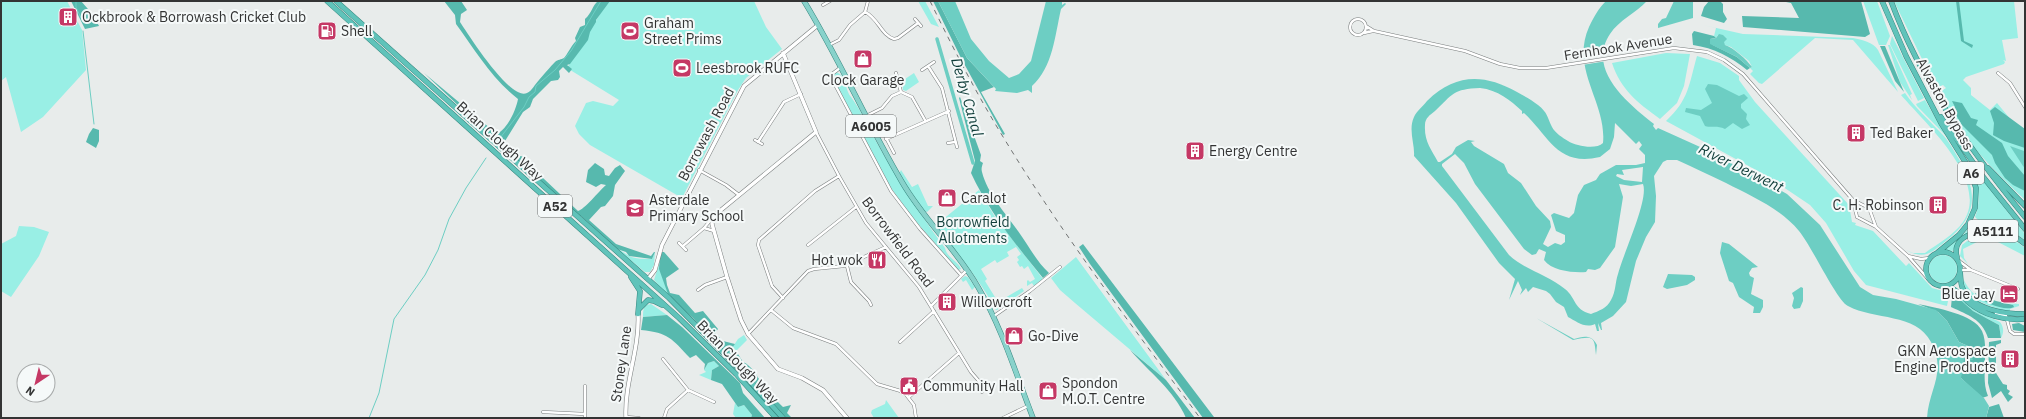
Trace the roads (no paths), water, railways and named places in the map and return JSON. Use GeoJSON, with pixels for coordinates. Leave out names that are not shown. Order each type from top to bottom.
{"type":"FeatureCollection","features":[{"type":"Feature","properties":{"kind":"highway","name":"Brian Clough Way"},"geometry":{"type":"LineString","coordinates":[[327,1],[672,311],[736,374],[776,418]]}},
{"type":"Feature","properties":{"kind":"highway","name":"Brian Clough Way"},"geometry":{"type":"LineString","coordinates":[[336,1],[648,279],[713,342],[783,418]]}},
{"type":"Feature","properties":{"kind":"highway","name":"Alvaston Bypass"},"geometry":{"type":"LineString","coordinates":[[1882,1],[1897,37],[1941,123],[1969,168],[1975,183],[1977,195],[1975,208],[1968,224],[1937,253]]}},
{"type":"Feature","properties":{"kind":"highway","name":"Alvaston Bypass"},"geometry":{"type":"LineString","coordinates":[[1891,1],[1905,35],[1923,72],[1942,106],[1974,152]]}},
{"type":"Feature","properties":{"kind":"highway"},"geometry":{"type":"LineString","coordinates":[[1934,108],[1984,178],[2025,230]]}},
{"type":"Feature","properties":{"kind":"highway"},"geometry":{"type":"LineString","coordinates":[[1974,152],[2025,218]]}},
{"type":"Feature","properties":{"kind":"highway","name":"A6"},"geometry":{"type":"LineString","coordinates":[[1974,152],[2025,206]]}},
{"type":"Feature","properties":{"kind":"highway","name":"A5111"},"geometry":{"type":"LineString","coordinates":[[1959,259],[1956,250],[1960,241],[1978,232],[1988,230],[2002,232],[2025,244]]}},
{"type":"Feature","properties":{"kind":"highway"},"geometry":{"type":"LineString","coordinates":[[2025,314],[2000,311],[1983,306],[1973,301],[1965,294],[1961,283],[1959,259],[1948,252],[1937,253],[1929,258],[1926,268],[1930,281],[1939,286],[1948,286],[1981,310],[2006,319],[2025,319]]}},
{"type":"Feature","properties":{"kind":"highway"},"geometry":{"type":"LineString","coordinates":[[609,255],[639,287],[639,312]]}},
{"type":"Feature","properties":{"kind":"highway"},"geometry":{"type":"LineString","coordinates":[[1948,286],[1954,281],[1960,270]]}},
{"type":"Feature","properties":{"kind":"highway"},"geometry":{"type":"LineString","coordinates":[[639,312],[644,302],[650,300],[672,311]]}},
{"type":"Feature","properties":{"kind":"main road","name":"A6005"},"geometry":{"type":"LineString","coordinates":[[804,1],[914,202],[967,270],[994,316],[1033,418]]}},
{"type":"Feature","properties":{"kind":"street"},"geometry":{"type":"LineString","coordinates":[[823,5],[830,1]]}},
{"type":"Feature","properties":{"kind":"street"},"geometry":{"type":"LineString","coordinates":[[829,45],[838,40],[850,25],[865,12],[868,1]]}},
{"type":"Feature","properties":{"kind":"street"},"geometry":{"type":"LineString","coordinates":[[865,12],[872,16],[889,37],[894,39],[898,38],[918,23]]}},
{"type":"Feature","properties":{"kind":"street"},"geometry":{"type":"LineString","coordinates":[[915,19],[921,26]]}},
{"type":"Feature","properties":{"kind":"street"},"geometry":{"type":"LineString","coordinates":[[1359,20],[1363,22],[1366,26],[1364,33],[1358,35],[1354,34],[1351,29],[1351,24],[1359,20]]}},
{"type":"Feature","properties":{"kind":"street","name":"Borrowash Road"},"geometry":{"type":"LineString","coordinates":[[648,279],[655,270],[662,245],[699,170],[744,86],[818,25]]}},
{"type":"Feature","properties":{"kind":"street","name":"Fernhook Avenue"},"geometry":{"type":"LineString","coordinates":[[1366,26],[1374,31],[1465,51],[1506,66],[1538,68],[1680,48],[1700,50],[1724,60],[1743,74],[1853,200],[1862,206],[1869,208],[1876,226]]}},
{"type":"Feature","properties":{"kind":"street","name":"Fernhook Avenue"},"geometry":{"type":"LineString","coordinates":[[1364,33],[1374,31]]}},
{"type":"Feature","properties":{"kind":"street","name":"Borrowfield Road"},"geometry":{"type":"LineString","coordinates":[[783,53],[816,132],[856,207],[866,223],[916,283],[971,372],[985,388],[982,392]]}},
{"type":"Feature","properties":{"kind":"street"},"geometry":{"type":"LineString","coordinates":[[922,70],[934,62]]}},
{"type":"Feature","properties":{"kind":"street"},"geometry":{"type":"LineString","coordinates":[[928,66],[939,81],[949,111],[957,147]]}},
{"type":"Feature","properties":{"kind":"street"},"geometry":{"type":"LineString","coordinates":[[840,68],[832,74],[832,79],[891,191],[920,228],[961,275]]}},
{"type":"Feature","properties":{"kind":"street"},"geometry":{"type":"LineString","coordinates":[[896,73],[901,92]]}},
{"type":"Feature","properties":{"kind":"street"},"geometry":{"type":"LineString","coordinates":[[1998,73],[2010,84],[2025,107]]}},
{"type":"Feature","properties":{"kind":"street"},"geometry":{"type":"LineString","coordinates":[[891,80],[898,78]]}},
{"type":"Feature","properties":{"kind":"street"},"geometry":{"type":"LineString","coordinates":[[866,116],[882,108],[892,96],[901,92],[912,97],[925,120]]}},
{"type":"Feature","properties":{"kind":"street"},"geometry":{"type":"LineString","coordinates":[[762,144],[757,141],[784,102],[801,94]]}},
{"type":"Feature","properties":{"kind":"street"},"geometry":{"type":"LineString","coordinates":[[886,138],[949,111]]}},
{"type":"Feature","properties":{"kind":"street"},"geometry":{"type":"LineString","coordinates":[[682,246],[704,228],[713,217],[816,132]]}},
{"type":"Feature","properties":{"kind":"street"},"geometry":{"type":"LineString","coordinates":[[883,132],[894,153]]}},
{"type":"Feature","properties":{"kind":"street"},"geometry":{"type":"LineString","coordinates":[[948,143],[955,142]]}},
{"type":"Feature","properties":{"kind":"street"},"geometry":{"type":"LineString","coordinates":[[699,170],[726,185],[740,195]]}},
{"type":"Feature","properties":{"kind":"street"},"geometry":{"type":"LineString","coordinates":[[783,298],[773,288],[770,282],[758,245],[759,240],[815,191],[839,176]]}},
{"type":"Feature","properties":{"kind":"street","name":"Fernhook Avenue"},"geometry":{"type":"LineString","coordinates":[[1853,200],[1857,217],[1876,226],[1908,256],[1930,281]]}},
{"type":"Feature","properties":{"kind":"street"},"geometry":{"type":"LineString","coordinates":[[1856,211],[1862,206]]}},
{"type":"Feature","properties":{"kind":"street"},"geometry":{"type":"LineString","coordinates":[[808,245],[856,207]]}},
{"type":"Feature","properties":{"kind":"street"},"geometry":{"type":"LineString","coordinates":[[1865,220],[1871,216]]}},
{"type":"Feature","properties":{"kind":"street"},"geometry":{"type":"LineString","coordinates":[[713,217],[712,224],[727,277],[741,320],[748,334],[778,369],[802,378],[823,390],[847,418]]}},
{"type":"Feature","properties":{"kind":"street"},"geometry":{"type":"LineString","coordinates":[[704,228],[714,232]]}},
{"type":"Feature","properties":{"kind":"street"},"geometry":{"type":"LineString","coordinates":[[680,243],[686,250]]}},
{"type":"Feature","properties":{"kind":"street"},"geometry":{"type":"LineString","coordinates":[[748,334],[810,270],[847,266],[886,247]]}},
{"type":"Feature","properties":{"kind":"street"},"geometry":{"type":"LineString","coordinates":[[1908,256],[1921,259],[1929,258]]}},
{"type":"Feature","properties":{"kind":"street"},"geometry":{"type":"LineString","coordinates":[[1959,259],[1971,270],[2018,289]]}},
{"type":"Feature","properties":{"kind":"street"},"geometry":{"type":"LineString","coordinates":[[847,266],[850,282],[869,301],[871,305]]}},
{"type":"Feature","properties":{"kind":"street"},"geometry":{"type":"LineString","coordinates":[[994,316],[1060,267]]}},
{"type":"Feature","properties":{"kind":"street"},"geometry":{"type":"LineString","coordinates":[[931,306],[967,270]]}},
{"type":"Feature","properties":{"kind":"street"},"geometry":{"type":"LineString","coordinates":[[1960,270],[1971,270]]}},
{"type":"Feature","properties":{"kind":"street"},"geometry":{"type":"LineString","coordinates":[[698,290],[704,285],[727,277]]}},
{"type":"Feature","properties":{"kind":"street"},"geometry":{"type":"LineString","coordinates":[[1983,306],[1988,311],[2006,316],[2010,332],[2014,334],[2025,334]]}},
{"type":"Feature","properties":{"kind":"street"},"geometry":{"type":"LineString","coordinates":[[771,310],[793,328],[836,344],[875,383],[898,389],[909,397],[915,407],[916,418]]}},
{"type":"Feature","properties":{"kind":"street"},"geometry":{"type":"LineString","coordinates":[[900,342],[934,311]]}},
{"type":"Feature","properties":{"kind":"street","name":"Stoney Lane"},"geometry":{"type":"LineString","coordinates":[[626,417],[628,392],[638,342],[639,312]]}},
{"type":"Feature","properties":{"kind":"street"},"geometry":{"type":"LineString","coordinates":[[909,397],[959,353]]}},
{"type":"Feature","properties":{"kind":"street"},"geometry":{"type":"LineString","coordinates":[[663,359],[688,390],[714,402]]}},
{"type":"Feature","properties":{"kind":"street"},"geometry":{"type":"LineString","coordinates":[[585,386],[585,418]]}},
{"type":"Feature","properties":{"kind":"street"},"geometry":{"type":"LineString","coordinates":[[664,418],[667,409],[688,390]]}},
{"type":"Feature","properties":{"kind":"street"},"geometry":{"type":"LineString","coordinates":[[1003,418],[1028,406]]}},
{"type":"Feature","properties":{"kind":"street"},"geometry":{"type":"LineString","coordinates":[[543,412],[585,414]]}},
{"type":"Feature","properties":{"kind":"street"},"geometry":{"type":"LineString","coordinates":[[626,417],[639,418]]}},
{"type":"Feature","properties":{"kind":"waterway"},"geometry":{"type":"LineString","coordinates":[[76,1],[76,7],[81,18]]}},
{"type":"Feature","properties":{"kind":"waterway"},"geometry":{"type":"LineString","coordinates":[[500,138],[524,107],[529,97],[535,92],[536,86],[555,70],[571,51],[601,1]]}},
{"type":"Feature","properties":{"kind":"waterway"},"geometry":{"type":"LineString","coordinates":[[83,31],[94,124]]}},
{"type":"Feature","properties":{"kind":"waterway","name":"Derby Canal"},"geometry":{"type":"LineString","coordinates":[[937,39],[973,163]]}},
{"type":"Feature","properties":{"kind":"waterway"},"geometry":{"type":"LineString","coordinates":[[369,418],[379,393],[394,319],[425,275],[438,250],[449,219],[466,188],[486,158]]}},
{"type":"Feature","properties":{"kind":"railway"},"geometry":{"type":"LineString","coordinates":[[930,1],[975,89],[1051,212],[1200,418]]}},
{"type":"Feature","properties":{"kind":"place","name":"Ockbrook & Borrowash Cricket Club"},"geometry":{"type":"Point","coordinates":[68,17]}},
{"type":"Feature","properties":{"kind":"place","name":"Shell"},"geometry":{"type":"Point","coordinates":[327,31]}},
{"type":"Feature","properties":{"kind":"place","name":"Graham Street Prims"},"geometry":{"type":"Point","coordinates":[630,31]}},
{"type":"Feature","properties":{"kind":"place","name":"Clock Garage"},"geometry":{"type":"Point","coordinates":[863,59]}},
{"type":"Feature","properties":{"kind":"place","name":"Leesbrook RUFC"},"geometry":{"type":"Point","coordinates":[682,68]}},
{"type":"Feature","properties":{"kind":"place","name":"Ted Baker"},"geometry":{"type":"Point","coordinates":[1856,133]}},
{"type":"Feature","properties":{"kind":"place","name":"Energy Centre"},"geometry":{"type":"Point","coordinates":[1195,151]}},
{"type":"Feature","properties":{"kind":"place","name":"Caralot"},"geometry":{"type":"Point","coordinates":[947,198]}},
{"type":"Feature","properties":{"kind":"place","name":"C. H. Robinson"},"geometry":{"type":"Point","coordinates":[1938,205]}},
{"type":"Feature","properties":{"kind":"place","name":"Asterdale Primary School"},"geometry":{"type":"Point","coordinates":[635,208]}},
{"type":"Feature","properties":{"kind":"place","name":"Hot wok"},"geometry":{"type":"Point","coordinates":[877,260]}},
{"type":"Feature","properties":{"kind":"place","name":"Blue Jay"},"geometry":{"type":"Point","coordinates":[2009,294]}},
{"type":"Feature","properties":{"kind":"place","name":"Willowcroft"},"geometry":{"type":"Point","coordinates":[947,302]}},
{"type":"Feature","properties":{"kind":"place","name":"Go-Dive"},"geometry":{"type":"Point","coordinates":[1014,336]}},
{"type":"Feature","properties":{"kind":"place","name":"GKN Aerospace Engine Products"},"geometry":{"type":"Point","coordinates":[2010,359]}},
{"type":"Feature","properties":{"kind":"place","name":"Community Hall"},"geometry":{"type":"Point","coordinates":[909,386]}},
{"type":"Feature","properties":{"kind":"place","name":"Spondon M.O.T. Centre"},"geometry":{"type":"Point","coordinates":[1048,391]}},
{"type":"Feature","properties":{"kind":"water label","name":"River Derwent"},"geometry":{"type":"Point","coordinates":[1741,168]}},
{"type":"Feature","properties":{"kind":"park label","name":"Borrowfield Allotments"},"geometry":{"type":"Point","coordinates":[973,230]}}]}
